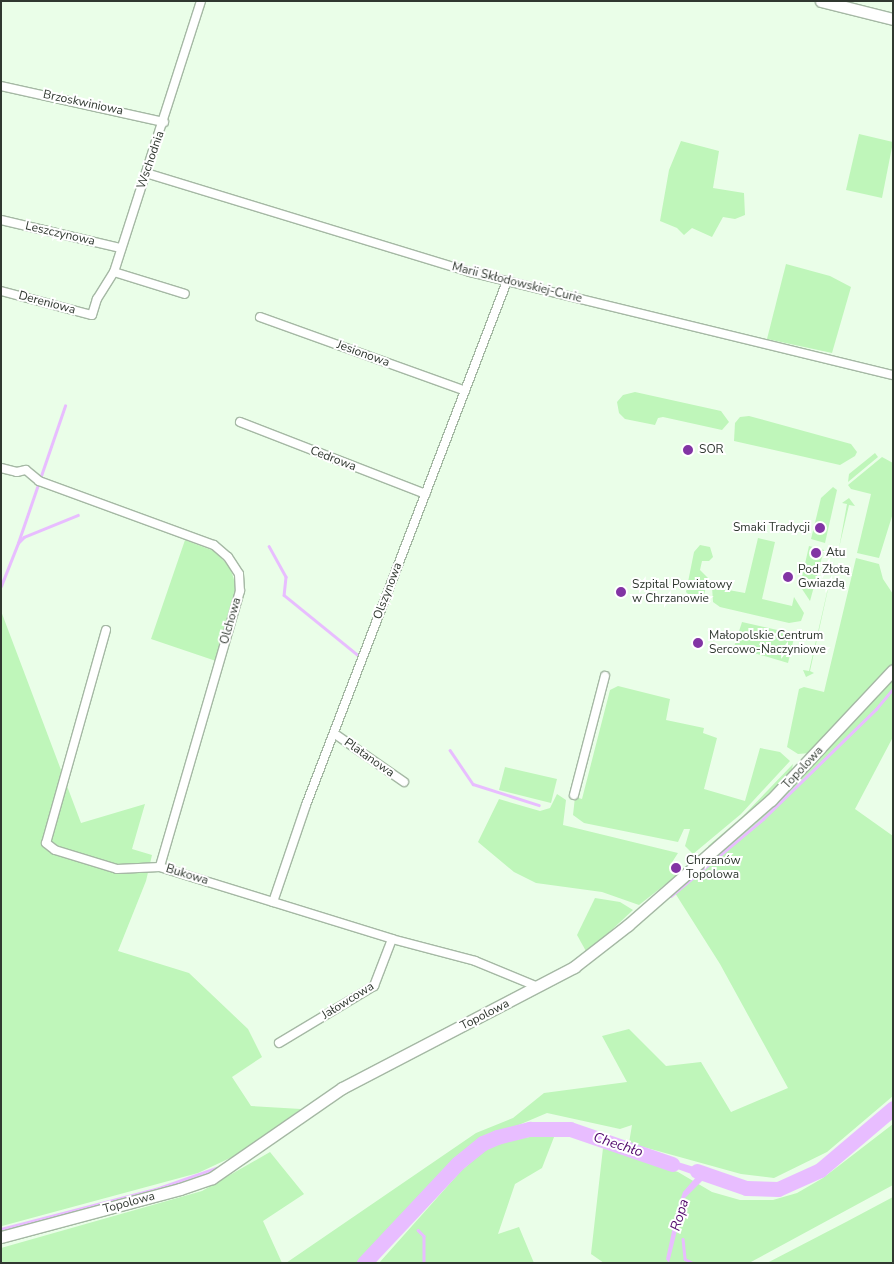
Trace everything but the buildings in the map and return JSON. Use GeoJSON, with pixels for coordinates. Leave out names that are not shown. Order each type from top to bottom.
{"type":"FeatureCollection","features":[{"type":"Feature","properties":{"kind":"street","name":"Wschodnia"},"geometry":{"type":"LineString","coordinates":[[92,315],[97,299],[114,272],[120,248],[164,122],[201,1]]}},
{"type":"Feature","properties":{"kind":"street"},"geometry":{"type":"LineString","coordinates":[[821,1],[893,19]]}},
{"type":"Feature","properties":{"kind":"street","name":"Brzoskwiniowa"},"geometry":{"type":"LineString","coordinates":[[1,86],[164,122]]}},
{"type":"Feature","properties":{"kind":"street","name":"Marii Skłodowskiej-Curie"},"geometry":{"type":"LineString","coordinates":[[146,173],[389,248],[507,281],[893,375]]}},
{"type":"Feature","properties":{"kind":"street","name":"Leszczynowa"},"geometry":{"type":"LineString","coordinates":[[1,220],[120,248]]}},
{"type":"Feature","properties":{"kind":"street"},"geometry":{"type":"LineString","coordinates":[[114,272],[185,294]]}},
{"type":"Feature","properties":{"kind":"street","name":"Olszynowa"},"geometry":{"type":"LineString","coordinates":[[273,902],[507,281]]}},
{"type":"Feature","properties":{"kind":"street","name":"Dereniowa"},"geometry":{"type":"LineString","coordinates":[[1,291],[92,315]]}},
{"type":"Feature","properties":{"kind":"street","name":"Jesionowa"},"geometry":{"type":"LineString","coordinates":[[260,317],[465,391]]}},
{"type":"Feature","properties":{"kind":"street","name":"Cedrowa"},"geometry":{"type":"LineString","coordinates":[[240,422],[426,494]]}},
{"type":"Feature","properties":{"kind":"street","name":"Olchowa"},"geometry":{"type":"LineString","coordinates":[[1,468],[17,472],[26,470],[39,481],[214,545],[228,558],[239,574],[240,591],[160,867]]}},
{"type":"Feature","properties":{"kind":"street","name":"Bukowa"},"geometry":{"type":"LineString","coordinates":[[106,630],[46,843],[55,850],[117,869],[160,867],[392,939],[475,961],[538,987]]}},
{"type":"Feature","properties":{"kind":"street","name":"Topolowa"},"geometry":{"type":"LineString","coordinates":[[1,1237],[212,1178],[342,1088],[538,987],[598,950],[771,800],[893,670]]}},
{"type":"Feature","properties":{"kind":"street"},"geometry":{"type":"LineString","coordinates":[[574,795],[605,676]]}},
{"type":"Feature","properties":{"kind":"street","name":"Platanowa"},"geometry":{"type":"LineString","coordinates":[[335,734],[404,782]]}},
{"type":"Feature","properties":{"kind":"street","name":"Jałowcowa"},"geometry":{"type":"LineString","coordinates":[[279,1043],[374,986],[392,939]]}},
{"type":"Feature","properties":{"kind":"green space"},"geometry":{"type":"Polygon","coordinates":[[[859,134],[893,142],[882,198],[846,190],[859,134]]]}},
{"type":"Feature","properties":{"kind":"green space"},"geometry":{"type":"Polygon","coordinates":[[[681,141],[719,151],[713,188],[744,193],[745,215],[735,219],[723,217],[712,237],[692,228],[684,235],[677,228],[660,221],[669,170],[681,141]]]}},
{"type":"Feature","properties":{"kind":"green space"},"geometry":{"type":"Polygon","coordinates":[[[786,264],[830,276],[851,287],[832,353],[767,339],[786,264]]]}},
{"type":"Feature","properties":{"kind":"green space"},"geometry":{"type":"Polygon","coordinates":[[[635,392],[721,411],[729,422],[722,430],[663,417],[658,418],[655,425],[625,419],[619,413],[617,402],[623,395],[635,392]]]}},
{"type":"Feature","properties":{"kind":"green space"},"geometry":{"type":"Polygon","coordinates":[[[749,416],[851,444],[857,452],[855,456],[840,465],[734,441],[735,423],[740,417],[749,416]]]}},
{"type":"Feature","properties":{"kind":"green space"},"geometry":{"type":"Polygon","coordinates":[[[875,453],[878,457],[848,482],[849,474],[875,453]]]}},
{"type":"Feature","properties":{"kind":"green space"},"geometry":{"type":"Polygon","coordinates":[[[882,457],[893,463],[893,513],[879,558],[857,553],[871,494],[851,489],[848,485],[882,457]]]}},
{"type":"Feature","properties":{"kind":"green space"},"geometry":{"type":"Polygon","coordinates":[[[833,487],[837,490],[825,543],[811,539],[821,498],[833,487]]]}},
{"type":"Feature","properties":{"kind":"green space"},"geometry":{"type":"Polygon","coordinates":[[[849,498],[855,506],[849,505],[839,548],[847,504],[842,503],[849,498]]]}},
{"type":"Feature","properties":{"kind":"green space"},"geometry":{"type":"Polygon","coordinates":[[[758,538],[775,542],[762,599],[792,606],[794,597],[804,613],[801,621],[789,623],[720,607],[713,602],[712,587],[745,593],[758,538]]]}},
{"type":"Feature","properties":{"kind":"green space"},"geometry":{"type":"Polygon","coordinates":[[[185,540],[214,551],[230,567],[237,589],[216,661],[151,639],[185,540]]]}},
{"type":"Feature","properties":{"kind":"green space"},"geometry":{"type":"Polygon","coordinates":[[[700,545],[710,547],[713,557],[709,561],[702,561],[700,570],[708,578],[707,583],[704,595],[694,600],[686,592],[694,552],[700,545]]]}},
{"type":"Feature","properties":{"kind":"green space"},"geometry":{"type":"Polygon","coordinates":[[[809,546],[824,550],[810,601],[800,586],[809,546]]]}},
{"type":"Feature","properties":{"kind":"green space"},"geometry":{"type":"Polygon","coordinates":[[[836,553],[810,671],[814,673],[806,677],[803,670],[809,671],[836,553]]]}},
{"type":"Feature","properties":{"kind":"green space"},"geometry":{"type":"Polygon","coordinates":[[[856,558],[879,564],[883,579],[893,594],[893,663],[810,753],[798,754],[787,747],[799,689],[804,687],[824,692],[856,558]]]}},
{"type":"Feature","properties":{"kind":"green space"},"geometry":{"type":"Polygon","coordinates":[[[1,611],[81,823],[145,804],[132,849],[152,855],[146,881],[118,951],[189,973],[248,1029],[262,1057],[232,1077],[251,1106],[301,1109],[243,1152],[198,1173],[2,1226],[1,611]]]}},
{"type":"Feature","properties":{"kind":"green space"},"geometry":{"type":"Polygon","coordinates":[[[742,622],[795,634],[788,663],[734,647],[742,622]]]}},
{"type":"Feature","properties":{"kind":"green space"},"geometry":{"type":"Polygon","coordinates":[[[893,678],[893,737],[855,809],[893,836],[893,1096],[827,1152],[774,1178],[741,1174],[629,1143],[632,1125],[620,1129],[547,1113],[476,1143],[360,1263],[286,1263],[476,1133],[513,1118],[544,1093],[627,1082],[602,1036],[629,1029],[666,1066],[701,1062],[731,1112],[788,1088],[720,964],[675,893],[719,858],[717,854],[774,804],[893,678]]]}},
{"type":"Feature","properties":{"kind":"green space"},"geometry":{"type":"Polygon","coordinates":[[[618,686],[670,699],[666,720],[704,728],[703,733],[717,738],[704,789],[745,801],[760,748],[780,752],[790,761],[741,814],[693,854],[685,846],[690,829],[684,829],[678,842],[584,823],[573,815],[575,797],[582,799],[610,690],[618,686]]]}},
{"type":"Feature","properties":{"kind":"green space"},"geometry":{"type":"Polygon","coordinates":[[[793,764],[791,774],[711,849],[708,846],[743,816],[793,764]]]}},
{"type":"Feature","properties":{"kind":"green space"},"geometry":{"type":"Polygon","coordinates":[[[505,767],[557,779],[551,803],[499,790],[505,767]]]}},
{"type":"Feature","properties":{"kind":"green space"},"geometry":{"type":"Polygon","coordinates":[[[557,794],[566,800],[563,825],[678,853],[669,867],[676,876],[639,905],[602,892],[536,883],[514,872],[478,842],[499,799],[540,811],[550,808],[557,794]]]}},
{"type":"Feature","properties":{"kind":"green space"},"geometry":{"type":"Polygon","coordinates":[[[595,898],[620,902],[633,910],[587,953],[577,935],[595,898]]]}},
{"type":"Feature","properties":{"kind":"green space"},"geometry":{"type":"Polygon","coordinates":[[[893,1124],[893,1185],[749,1263],[604,1263],[591,1254],[603,1148],[678,1172],[712,1192],[740,1200],[773,1200],[797,1193],[823,1178],[893,1124]]]}},
{"type":"Feature","properties":{"kind":"green space"},"geometry":{"type":"Polygon","coordinates":[[[556,1132],[542,1168],[515,1184],[498,1234],[519,1227],[534,1263],[379,1263],[461,1171],[492,1144],[556,1132]]]}},
{"type":"Feature","properties":{"kind":"green space"},"geometry":{"type":"Polygon","coordinates":[[[270,1152],[304,1194],[263,1221],[282,1263],[1,1263],[1,1248],[202,1191],[270,1152]]]}},
{"type":"Feature","properties":{"kind":"green space"},"geometry":{"type":"Polygon","coordinates":[[[893,1197],[893,1263],[767,1263],[846,1222],[893,1197]]]}},
{"type":"Feature","properties":{"kind":"water","name":"Ropa"},"geometry":{"type":"Polygon","coordinates":[[[655,1155],[717,1174],[715,1180],[705,1178],[685,1198],[669,1263],[666,1259],[676,1213],[683,1192],[697,1176],[652,1160],[655,1155]]]}},
{"type":"Feature","properties":{"kind":"waterway"},"geometry":{"type":"LineString","coordinates":[[18,543],[65,406]]}},
{"type":"Feature","properties":{"kind":"waterway"},"geometry":{"type":"LineString","coordinates":[[1,586],[18,543],[24,537],[78,515]]}},
{"type":"Feature","properties":{"kind":"waterway"},"geometry":{"type":"LineString","coordinates":[[269,546],[286,577],[284,595],[359,656]]}},
{"type":"Feature","properties":{"kind":"waterway"},"geometry":{"type":"LineString","coordinates":[[671,896],[763,819],[876,709],[893,689]]}},
{"type":"Feature","properties":{"kind":"waterway"},"geometry":{"type":"LineString","coordinates":[[450,750],[473,784],[539,805]]}},
{"type":"Feature","properties":{"kind":"waterway","name":"Chechło"},"geometry":{"type":"LineString","coordinates":[[697,1171],[746,1188],[778,1189],[820,1170],[893,1108]]}},
{"type":"Feature","properties":{"kind":"waterway","name":"Chechło"},"geometry":{"type":"LineString","coordinates":[[364,1263],[458,1163],[483,1143],[497,1137],[530,1129],[570,1129],[672,1164]]}},
{"type":"Feature","properties":{"kind":"waterway"},"geometry":{"type":"LineString","coordinates":[[1,1229],[156,1189],[216,1168]]}},
{"type":"Feature","properties":{"kind":"waterway","name":"Chechło"},"geometry":{"type":"LineString","coordinates":[[419,1204],[421,1209]]}},
{"type":"Feature","properties":{"kind":"waterway"},"geometry":{"type":"LineString","coordinates":[[418,1230],[424,1236],[424,1263]]}},
{"type":"Feature","properties":{"kind":"waterway","name":"Ropa"},"geometry":{"type":"LineString","coordinates":[[683,1239],[685,1259],[693,1263]]}},
{"type":"Feature","properties":{"kind":"place","name":"SOR"},"geometry":{"type":"Point","coordinates":[688,450]}},
{"type":"Feature","properties":{"kind":"place","name":"Smaki Tradycji"},"geometry":{"type":"Point","coordinates":[820,528]}},
{"type":"Feature","properties":{"kind":"place","name":"Atu"},"geometry":{"type":"Point","coordinates":[816,553]}},
{"type":"Feature","properties":{"kind":"place","name":"Pod Złotą Gwiazdą"},"geometry":{"type":"Point","coordinates":[788,577]}},
{"type":"Feature","properties":{"kind":"place","name":"Szpital Powiatowy w Chrzanowie"},"geometry":{"type":"Point","coordinates":[621,592]}},
{"type":"Feature","properties":{"kind":"place","name":"Małopolskie Centrum Sercowo-Naczyniowe"},"geometry":{"type":"Point","coordinates":[698,643]}},
{"type":"Feature","properties":{"kind":"place","name":"Chrzanów Topolowa"},"geometry":{"type":"Point","coordinates":[676,868]}}]}
